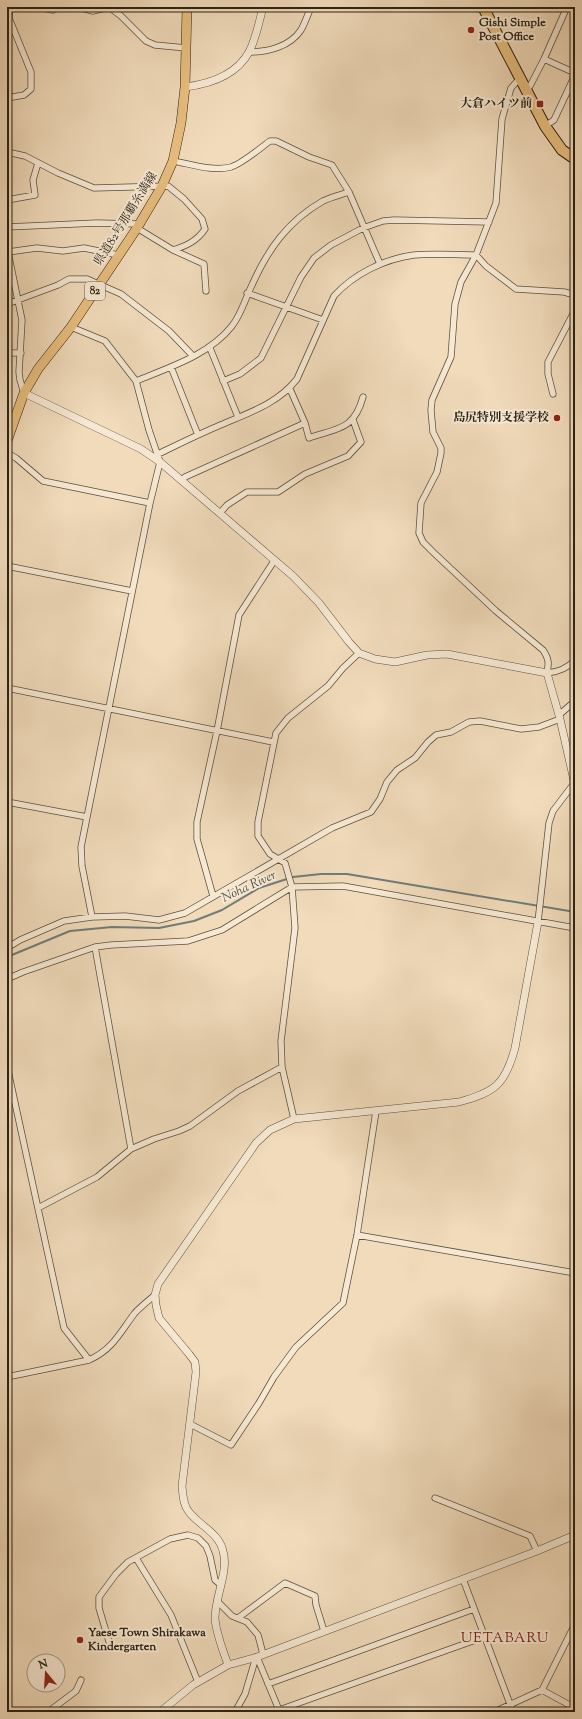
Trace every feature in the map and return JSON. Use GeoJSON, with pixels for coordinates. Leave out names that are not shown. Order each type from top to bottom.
{"type":"FeatureCollection","features":[{"type":"Feature","properties":{"kind":"highway"},"geometry":{"type":"LineString","coordinates":[[483,7],[545,126],[562,150],[575,158]]}},
{"type":"Feature","properties":{"kind":"main road","name":"県道82号那覇糸満線"},"geometry":{"type":"LineString","coordinates":[[7,441],[24,393],[38,369],[71,327],[138,226],[162,186],[173,161],[181,123],[185,87],[187,7]]}},
{"type":"Feature","properties":{"kind":"street"},"geometry":{"type":"LineString","coordinates":[[7,98],[24,95],[31,89],[31,72],[9,18],[10,7]]}},
{"type":"Feature","properties":{"kind":"street"},"geometry":{"type":"LineString","coordinates":[[38,7],[53,10],[55,7]]}},
{"type":"Feature","properties":{"kind":"street"},"geometry":{"type":"LineString","coordinates":[[78,7],[92,11],[109,7],[121,16],[146,41],[155,45],[186,48]]}},
{"type":"Feature","properties":{"kind":"street"},"geometry":{"type":"LineString","coordinates":[[185,87],[204,84],[227,75],[240,64],[249,52],[263,7]]}},
{"type":"Feature","properties":{"kind":"street"},"geometry":{"type":"LineString","coordinates":[[249,52],[266,51],[292,40],[301,30],[311,7]]}},
{"type":"Feature","properties":{"kind":"street"},"geometry":{"type":"LineString","coordinates":[[526,90],[530,86],[544,59],[567,7]]}},
{"type":"Feature","properties":{"kind":"street"},"geometry":{"type":"LineString","coordinates":[[571,7],[575,9]]}},
{"type":"Feature","properties":{"kind":"street"},"geometry":{"type":"LineString","coordinates":[[544,59],[575,74],[554,120],[545,126]]}},
{"type":"Feature","properties":{"kind":"street"},"geometry":{"type":"LineString","coordinates":[[228,1665],[217,1632],[215,1616],[221,1585],[224,1552],[219,1540],[189,1512],[183,1499],[182,1486],[196,1381],[195,1362],[159,1318],[155,1295],[161,1278],[256,1143],[270,1130],[294,1119],[459,1102],[478,1097],[494,1089],[503,1079],[510,1065],[515,1048],[538,919],[540,891],[549,823],[553,811],[574,784],[559,717],[547,673],[549,663],[547,656],[543,650],[496,610],[423,542],[419,532],[421,503],[437,472],[441,453],[441,448],[433,432],[431,410],[432,400],[451,357],[455,304],[461,282],[476,255],[496,203],[502,119],[511,88],[520,78]]}},
{"type":"Feature","properties":{"kind":"street"},"geometry":{"type":"LineString","coordinates":[[173,161],[205,167],[232,167],[270,141],[276,141],[308,157],[332,165],[349,192],[363,228],[380,264]]}},
{"type":"Feature","properties":{"kind":"street"},"geometry":{"type":"LineString","coordinates":[[7,152],[25,156],[94,188],[168,186],[184,199],[202,219],[206,229],[200,237],[186,246],[173,250]]}},
{"type":"Feature","properties":{"kind":"street"},"geometry":{"type":"LineString","coordinates":[[7,200],[35,195],[33,180],[38,163]]}},
{"type":"Feature","properties":{"kind":"street"},"geometry":{"type":"LineString","coordinates":[[136,381],[171,367],[210,348],[234,324],[263,260],[280,236],[302,216],[324,200],[349,192]]}},
{"type":"Feature","properties":{"kind":"street"},"geometry":{"type":"LineString","coordinates":[[223,381],[240,374],[261,358],[288,307],[301,278],[314,258],[331,245],[363,228],[383,221],[489,222]]}},
{"type":"Feature","properties":{"kind":"street"},"geometry":{"type":"LineString","coordinates":[[7,227],[97,223],[138,226],[173,250],[204,264],[206,291]]}},
{"type":"Feature","properties":{"kind":"street"},"geometry":{"type":"LineString","coordinates":[[7,234],[8,252],[22,320],[20,380],[24,393],[141,449],[160,462],[293,576],[320,603],[359,653],[375,659],[395,662],[427,655],[447,654],[547,673],[558,672],[570,666],[575,660]]}},
{"type":"Feature","properties":{"kind":"street"},"geometry":{"type":"LineString","coordinates":[[8,252],[37,248],[63,251],[84,248],[118,255]]}},
{"type":"Feature","properties":{"kind":"street"},"geometry":{"type":"LineString","coordinates":[[158,454],[267,405],[290,389],[297,379],[334,296],[343,286],[380,264],[415,255],[476,255],[486,266],[516,288],[564,292],[575,295]]}},
{"type":"Feature","properties":{"kind":"street"},"geometry":{"type":"LineString","coordinates":[[7,304],[58,285],[69,279],[87,279],[121,294],[169,331],[193,356]]}},
{"type":"Feature","properties":{"kind":"street"},"geometry":{"type":"LineString","coordinates":[[248,293],[324,320]]}},
{"type":"Feature","properties":{"kind":"street"},"geometry":{"type":"LineString","coordinates":[[553,394],[548,374],[548,362],[575,310]]}},
{"type":"Feature","properties":{"kind":"street"},"geometry":{"type":"LineString","coordinates":[[71,327],[105,341],[136,381],[149,430],[160,462],[150,503],[81,847],[82,866],[92,917]]}},
{"type":"Feature","properties":{"kind":"street"},"geometry":{"type":"LineString","coordinates":[[210,348],[238,417]]}},
{"type":"Feature","properties":{"kind":"street"},"geometry":{"type":"LineString","coordinates":[[7,353],[21,353]]}},
{"type":"Feature","properties":{"kind":"street"},"geometry":{"type":"LineString","coordinates":[[171,367],[198,435]]}},
{"type":"Feature","properties":{"kind":"street"},"geometry":{"type":"LineString","coordinates":[[290,389],[305,423],[309,438],[347,425],[353,420],[361,406],[363,397]]}},
{"type":"Feature","properties":{"kind":"street"},"geometry":{"type":"LineString","coordinates":[[220,513],[227,505],[247,492],[278,492],[305,474],[348,456],[361,442],[353,420]]}},
{"type":"Feature","properties":{"kind":"street"},"geometry":{"type":"LineString","coordinates":[[182,480],[185,476],[305,423]]}},
{"type":"Feature","properties":{"kind":"street"},"geometry":{"type":"LineString","coordinates":[[7,453],[16,458],[43,481],[150,503]]}},
{"type":"Feature","properties":{"kind":"street"},"geometry":{"type":"LineString","coordinates":[[214,896],[197,839],[197,822],[217,731],[239,615],[274,561]]}},
{"type":"Feature","properties":{"kind":"street"},"geometry":{"type":"LineString","coordinates":[[7,566],[132,591]]}},
{"type":"Feature","properties":{"kind":"street"},"geometry":{"type":"LineString","coordinates":[[294,1119],[282,1067],[281,1042],[295,928],[292,884],[284,863],[270,854],[258,836],[258,822],[276,733],[281,725],[328,686],[343,668],[359,653]]}},
{"type":"Feature","properties":{"kind":"street"},"geometry":{"type":"LineString","coordinates":[[7,688],[273,742]]}},
{"type":"Feature","properties":{"kind":"street"},"geometry":{"type":"LineString","coordinates":[[7,948],[20,940],[64,921],[92,917],[125,916],[159,920],[185,912],[332,828],[372,812],[380,799],[387,782],[397,770],[415,758],[436,735],[451,732],[468,722],[480,721],[521,729],[539,727],[559,717],[575,701]]}},
{"type":"Feature","properties":{"kind":"street"},"geometry":{"type":"LineString","coordinates":[[7,802],[86,817]]}},
{"type":"Feature","properties":{"kind":"street"},"geometry":{"type":"LineString","coordinates":[[7,980],[23,972],[95,947],[188,941],[222,930],[292,884],[342,886],[538,919],[575,928]]}},
{"type":"Feature","properties":{"kind":"street"},"geometry":{"type":"LineString","coordinates":[[95,947],[131,1149]]}},
{"type":"Feature","properties":{"kind":"street"},"geometry":{"type":"LineString","coordinates":[[7,1066],[64,1328],[89,1360]]}},
{"type":"Feature","properties":{"kind":"street"},"geometry":{"type":"LineString","coordinates":[[38,1208],[96,1177],[131,1149],[190,1126],[238,1091],[282,1067]]}},
{"type":"Feature","properties":{"kind":"street"},"geometry":{"type":"LineString","coordinates":[[190,1424],[231,1445],[259,1403],[274,1377],[296,1347],[343,1303],[357,1235],[376,1111]]}},
{"type":"Feature","properties":{"kind":"street"},"geometry":{"type":"LineString","coordinates":[[357,1235],[575,1273]]}},
{"type":"Feature","properties":{"kind":"street"},"geometry":{"type":"LineString","coordinates":[[7,1377],[89,1360],[99,1355],[110,1347],[136,1312],[155,1295]]}},
{"type":"Feature","properties":{"kind":"street"},"geometry":{"type":"LineString","coordinates":[[435,1498],[530,1536],[537,1551]]}},
{"type":"Feature","properties":{"kind":"street"},"geometry":{"type":"LineString","coordinates":[[110,1645],[99,1608],[99,1597],[116,1574],[128,1562],[170,1539],[188,1535],[198,1538],[206,1546],[210,1556],[215,1580],[221,1585]]}},
{"type":"Feature","properties":{"kind":"street"},"geometry":{"type":"LineString","coordinates":[[160,1712],[198,1682],[228,1665],[260,1655],[463,1579],[575,1535]]}},
{"type":"Feature","properties":{"kind":"street"},"geometry":{"type":"LineString","coordinates":[[136,1558],[171,1616],[198,1682]]}},
{"type":"Feature","properties":{"kind":"street"},"geometry":{"type":"LineString","coordinates":[[463,1579],[513,1712]]}},
{"type":"Feature","properties":{"kind":"street"},"geometry":{"type":"LineString","coordinates":[[238,1618],[285,1583],[315,1596],[316,1605],[324,1631]]}},
{"type":"Feature","properties":{"kind":"street"},"geometry":{"type":"LineString","coordinates":[[218,1602],[232,1616],[247,1622],[258,1635],[260,1655],[268,1684],[278,1710],[484,1637]]}},
{"type":"Feature","properties":{"kind":"street"},"geometry":{"type":"LineString","coordinates":[[268,1684],[474,1609]]}},
{"type":"Feature","properties":{"kind":"street"},"geometry":{"type":"LineString","coordinates":[[494,1712],[542,1690],[575,1624]]}},
{"type":"Feature","properties":{"kind":"street"},"geometry":{"type":"LineString","coordinates":[[235,1712],[245,1694],[260,1655]]}},
{"type":"Feature","properties":{"kind":"street"},"geometry":{"type":"LineString","coordinates":[[48,1712],[76,1691],[82,1680]]}},
{"type":"Feature","properties":{"kind":"street"},"geometry":{"type":"LineString","coordinates":[[542,1690],[575,1708]]}},
{"type":"Feature","properties":{"kind":"waterway","name":"Noha River"},"geometry":{"type":"LineString","coordinates":[[7,957],[70,931],[112,927],[159,928],[194,921],[222,910],[259,888],[293,877],[321,874],[347,874],[575,912]]}},
{"type":"Feature","properties":{"kind":"place","name":"Gishi Simple Post Office"},"geometry":{"type":"Point","coordinates":[471,30]}},
{"type":"Feature","properties":{"kind":"place","name":"大倉ハイツ前"},"geometry":{"type":"Point","coordinates":[540,104]}},
{"type":"Feature","properties":{"kind":"place","name":"島尻特別支援学校"},"geometry":{"type":"Point","coordinates":[557,418]}},
{"type":"Feature","properties":{"kind":"place","name":"Yaese Town Shirakawa Kindergarten"},"geometry":{"type":"Point","coordinates":[80,1640]}},
{"type":"Feature","properties":{"kind":"district","name":"UETABARU"},"geometry":{"type":"Point","coordinates":[505,1639]}}]}
